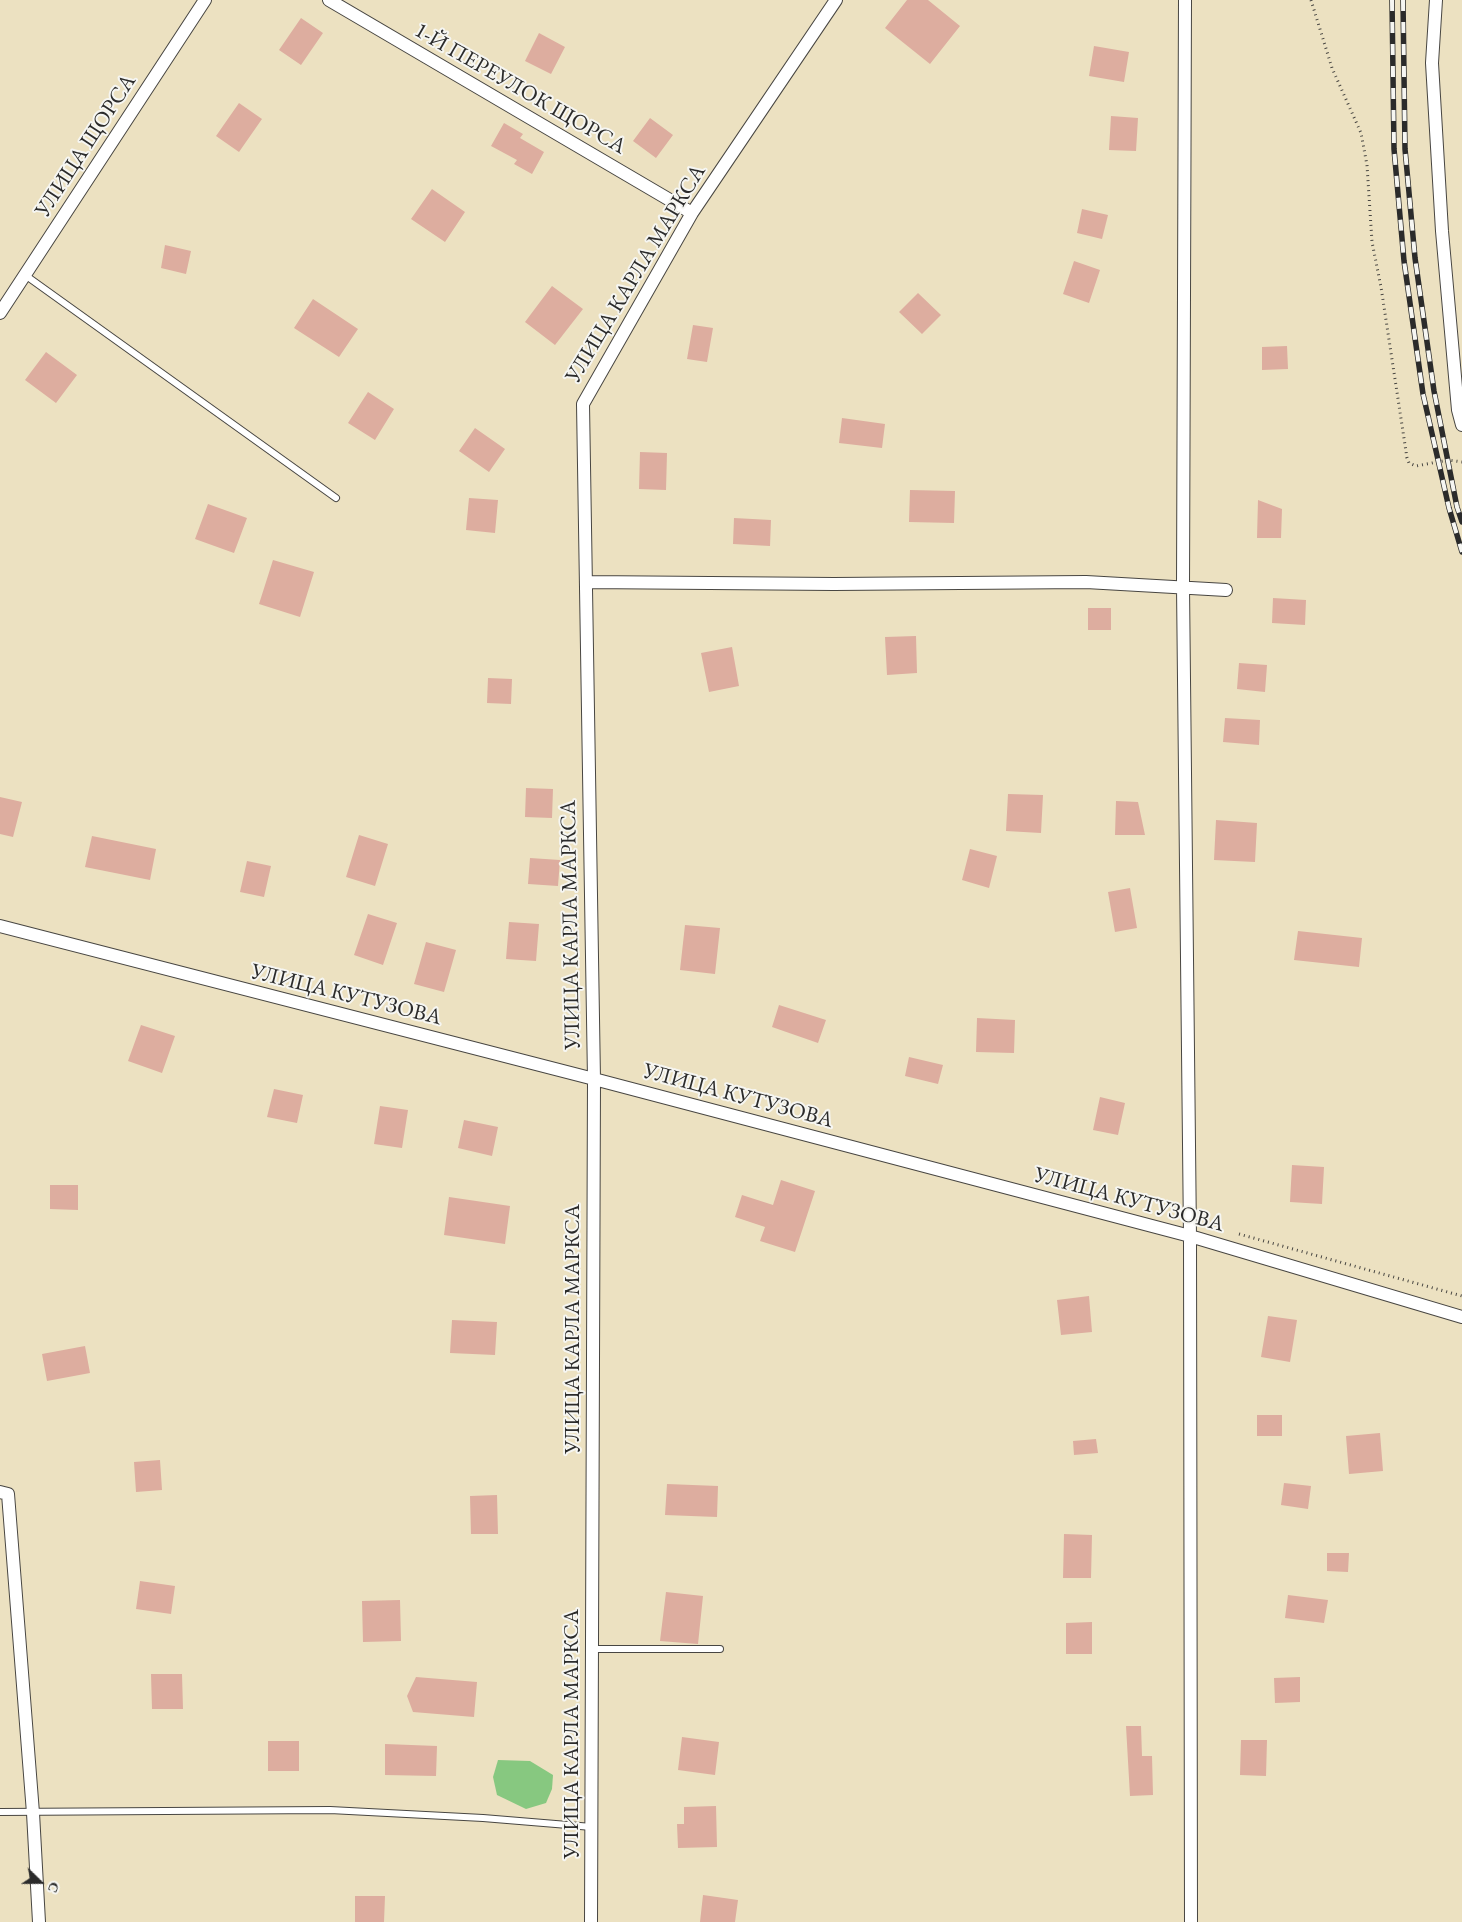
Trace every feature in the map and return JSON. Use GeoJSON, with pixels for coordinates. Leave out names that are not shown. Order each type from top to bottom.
{"type":"FeatureCollection","features":[{"type":"Feature","properties":{"kind":"street","name":"УЛИЦА ЩОРСА"},"geometry":{"type":"LineString","coordinates":[[0,313],[205,0]]}},
{"type":"Feature","properties":{"kind":"street","name":"1-Й ПЕРЕУЛОК ЩОРСА"},"geometry":{"type":"LineString","coordinates":[[329,0],[692,213]]}},
{"type":"Feature","properties":{"kind":"street","name":"УЛИЦА КАРЛА МАРКСА"},"geometry":{"type":"LineString","coordinates":[[591,1922],[594,1079],[583,404],[692,213],[836,0]]}},
{"type":"Feature","properties":{"kind":"street"},"geometry":{"type":"LineString","coordinates":[[1185,0],[1183,587],[1190,1236],[1191,1922]]}},
{"type":"Feature","properties":{"kind":"street"},"geometry":{"type":"LineString","coordinates":[[1436,0],[1432,63],[1435,123],[1452,350],[1458,410],[1462,425]]}},
{"type":"Feature","properties":{"kind":"street"},"geometry":{"type":"LineString","coordinates":[[586,582],[844,584],[1086,582],[1226,590]]}},
{"type":"Feature","properties":{"kind":"street","name":"УЛИЦА КУТУЗОВА"},"geometry":{"type":"LineString","coordinates":[[0,926],[594,1079],[1190,1236],[1462,1317]]}},
{"type":"Feature","properties":{"kind":"street"},"geometry":{"type":"LineString","coordinates":[[4,1493],[33,1813],[39,1922]]}},
{"type":"Feature","properties":{"kind":"lane"},"geometry":{"type":"LineString","coordinates":[[25,275],[336,498]]}},
{"type":"Feature","properties":{"kind":"lane"},"geometry":{"type":"LineString","coordinates":[[592,1649],[720,1649]]}},
{"type":"Feature","properties":{"kind":"lane"},"geometry":{"type":"LineString","coordinates":[[0,1812],[330,1810],[483,1818],[592,1828]]}},
{"type":"Feature","properties":{"kind":"path"},"geometry":{"type":"LineString","coordinates":[[1311,0],[1332,68],[1361,134],[1367,165],[1372,242],[1381,287],[1406,458],[1416,466],[1448,460],[1462,462]]}},
{"type":"Feature","properties":{"kind":"path"},"geometry":{"type":"LineString","coordinates":[[1237,1233],[1462,1296]]}},
{"type":"Feature","properties":{"kind":"green space"},"geometry":{"type":"Polygon","coordinates":[[[498,1760],[530,1761],[553,1775],[552,1789],[546,1803],[526,1809],[497,1795],[493,1777],[498,1760]]]}},
{"type":"Feature","properties":{"kind":"building"},"geometry":{"type":"Polygon","coordinates":[[[907,0],[928,0],[960,26],[930,64],[885,28],[907,0]]]}},
{"type":"Feature","properties":{"kind":"building"},"geometry":{"type":"Polygon","coordinates":[[[301,18],[323,33],[301,65],[279,50],[301,18]]]}},
{"type":"Feature","properties":{"kind":"building"},"geometry":{"type":"Polygon","coordinates":[[[539,33],[565,47],[551,74],[525,61],[539,33]]]}},
{"type":"Feature","properties":{"kind":"building"},"geometry":{"type":"Polygon","coordinates":[[[1094,46],[1129,52],[1124,82],[1089,76],[1094,46]]]}},
{"type":"Feature","properties":{"kind":"building"},"geometry":{"type":"Polygon","coordinates":[[[239,103],[262,119],[239,152],[216,136],[239,103]]]}},
{"type":"Feature","properties":{"kind":"building"},"geometry":{"type":"Polygon","coordinates":[[[1111,116],[1138,118],[1136,151],[1109,150],[1111,116]]]}},
{"type":"Feature","properties":{"kind":"building"},"geometry":{"type":"Polygon","coordinates":[[[650,118],[673,135],[656,158],[633,141],[650,118]]]}},
{"type":"Feature","properties":{"kind":"building"},"geometry":{"type":"Polygon","coordinates":[[[504,123],[523,134],[520,138],[544,152],[532,174],[514,164],[517,160],[491,146],[504,123]]]}},
{"type":"Feature","properties":{"kind":"building"},"geometry":{"type":"Polygon","coordinates":[[[432,189],[465,212],[445,242],[411,219],[432,189]]]}},
{"type":"Feature","properties":{"kind":"building"},"geometry":{"type":"Polygon","coordinates":[[[1082,209],[1108,215],[1102,239],[1077,233],[1082,209]]]}},
{"type":"Feature","properties":{"kind":"building"},"geometry":{"type":"Polygon","coordinates":[[[165,245],[191,251],[186,274],[161,268],[165,245]]]}},
{"type":"Feature","properties":{"kind":"building"},"geometry":{"type":"Polygon","coordinates":[[[1074,261],[1100,270],[1089,303],[1063,294],[1074,261]]]}},
{"type":"Feature","properties":{"kind":"building"},"geometry":{"type":"Polygon","coordinates":[[[552,286],[583,309],[555,345],[525,322],[552,286]]]}},
{"type":"Feature","properties":{"kind":"building"},"geometry":{"type":"Polygon","coordinates":[[[918,293],[941,315],[922,334],[899,312],[918,293]]]}},
{"type":"Feature","properties":{"kind":"building"},"geometry":{"type":"Polygon","coordinates":[[[313,299],[358,329],[339,357],[294,328],[313,299]]]}},
{"type":"Feature","properties":{"kind":"building"},"geometry":{"type":"Polygon","coordinates":[[[693,325],[713,328],[707,362],[687,359],[693,325]]]}},
{"type":"Feature","properties":{"kind":"building"},"geometry":{"type":"Polygon","coordinates":[[[1287,346],[1288,369],[1262,370],[1262,347],[1287,346]]]}},
{"type":"Feature","properties":{"kind":"building"},"geometry":{"type":"Polygon","coordinates":[[[46,352],[77,375],[56,403],[25,380],[46,352]]]}},
{"type":"Feature","properties":{"kind":"building"},"geometry":{"type":"Polygon","coordinates":[[[368,392],[394,409],[375,440],[348,423],[368,392]]]}},
{"type":"Feature","properties":{"kind":"building"},"geometry":{"type":"Polygon","coordinates":[[[842,418],[885,424],[882,448],[839,443],[842,418]]]}},
{"type":"Feature","properties":{"kind":"building"},"geometry":{"type":"Polygon","coordinates":[[[475,428],[505,449],[489,472],[459,451],[475,428]]]}},
{"type":"Feature","properties":{"kind":"building"},"geometry":{"type":"Polygon","coordinates":[[[640,452],[667,453],[666,490],[639,489],[640,452]]]}},
{"type":"Feature","properties":{"kind":"building"},"geometry":{"type":"Polygon","coordinates":[[[910,490],[955,491],[954,523],[909,522],[910,490]]]}},
{"type":"Feature","properties":{"kind":"building"},"geometry":{"type":"Polygon","coordinates":[[[469,498],[498,500],[495,533],[466,530],[469,498]]]}},
{"type":"Feature","properties":{"kind":"building"},"geometry":{"type":"Polygon","coordinates":[[[1258,500],[1282,509],[1281,538],[1257,538],[1258,500]]]}},
{"type":"Feature","properties":{"kind":"building"},"geometry":{"type":"Polygon","coordinates":[[[208,504],[247,518],[234,553],[195,539],[208,504]]]}},
{"type":"Feature","properties":{"kind":"building"},"geometry":{"type":"Polygon","coordinates":[[[734,518],[771,520],[770,546],[733,544],[734,518]]]}},
{"type":"Feature","properties":{"kind":"building"},"geometry":{"type":"Polygon","coordinates":[[[273,560],[314,572],[300,617],[259,604],[273,560]]]}},
{"type":"Feature","properties":{"kind":"building"},"geometry":{"type":"Polygon","coordinates":[[[1273,598],[1306,600],[1305,625],[1272,623],[1273,598]]]}},
{"type":"Feature","properties":{"kind":"building"},"geometry":{"type":"Polygon","coordinates":[[[1088,608],[1111,608],[1111,630],[1088,630],[1088,608]]]}},
{"type":"Feature","properties":{"kind":"building"},"geometry":{"type":"Polygon","coordinates":[[[916,636],[917,673],[887,675],[885,637],[916,636]]]}},
{"type":"Feature","properties":{"kind":"building"},"geometry":{"type":"Polygon","coordinates":[[[732,647],[739,686],[709,692],[701,653],[732,647]]]}},
{"type":"Feature","properties":{"kind":"building"},"geometry":{"type":"Polygon","coordinates":[[[1239,663],[1267,665],[1265,692],[1237,689],[1239,663]]]}},
{"type":"Feature","properties":{"kind":"building"},"geometry":{"type":"Polygon","coordinates":[[[488,678],[512,679],[511,704],[487,703],[488,678]]]}},
{"type":"Feature","properties":{"kind":"building"},"geometry":{"type":"Polygon","coordinates":[[[1225,718],[1260,720],[1259,745],[1223,742],[1225,718]]]}},
{"type":"Feature","properties":{"kind":"building"},"geometry":{"type":"Polygon","coordinates":[[[526,788],[553,789],[552,818],[525,817],[526,788]]]}},
{"type":"Feature","properties":{"kind":"building"},"geometry":{"type":"Polygon","coordinates":[[[1008,794],[1043,795],[1041,833],[1006,831],[1008,794]]]}},
{"type":"Feature","properties":{"kind":"building"},"geometry":{"type":"Polygon","coordinates":[[[0,797],[22,802],[13,837],[0,834],[0,797]]]}},
{"type":"Feature","properties":{"kind":"building"},"geometry":{"type":"Polygon","coordinates":[[[1116,801],[1138,802],[1145,835],[1115,835],[1116,801]]]}},
{"type":"Feature","properties":{"kind":"building"},"geometry":{"type":"Polygon","coordinates":[[[1216,820],[1257,823],[1255,862],[1214,860],[1216,820]]]}},
{"type":"Feature","properties":{"kind":"building"},"geometry":{"type":"Polygon","coordinates":[[[359,835],[388,844],[375,886],[346,877],[359,835]]]}},
{"type":"Feature","properties":{"kind":"building"},"geometry":{"type":"Polygon","coordinates":[[[92,836],[156,849],[150,880],[85,867],[92,836]]]}},
{"type":"Feature","properties":{"kind":"building"},"geometry":{"type":"Polygon","coordinates":[[[970,849],[997,856],[989,888],[962,880],[970,849]]]}},
{"type":"Feature","properties":{"kind":"building"},"geometry":{"type":"Polygon","coordinates":[[[530,858],[560,860],[558,886],[528,884],[530,858]]]}},
{"type":"Feature","properties":{"kind":"building"},"geometry":{"type":"Polygon","coordinates":[[[247,861],[271,866],[264,897],[240,892],[247,861]]]}},
{"type":"Feature","properties":{"kind":"building"},"geometry":{"type":"Polygon","coordinates":[[[1130,888],[1137,928],[1115,932],[1108,892],[1130,888]]]}},
{"type":"Feature","properties":{"kind":"building"},"geometry":{"type":"Polygon","coordinates":[[[368,914],[397,923],[383,965],[354,955],[368,914]]]}},
{"type":"Feature","properties":{"kind":"building"},"geometry":{"type":"Polygon","coordinates":[[[509,922],[539,924],[536,961],[506,959],[509,922]]]}},
{"type":"Feature","properties":{"kind":"building"},"geometry":{"type":"Polygon","coordinates":[[[685,925],[720,928],[715,974],[680,970],[685,925]]]}},
{"type":"Feature","properties":{"kind":"building"},"geometry":{"type":"Polygon","coordinates":[[[1298,931],[1362,938],[1359,967],[1294,960],[1298,931]]]}},
{"type":"Feature","properties":{"kind":"building"},"geometry":{"type":"Polygon","coordinates":[[[426,942],[456,950],[444,992],[414,984],[426,942]]]}},
{"type":"Feature","properties":{"kind":"building"},"geometry":{"type":"Polygon","coordinates":[[[779,1005],[826,1020],[818,1043],[772,1027],[779,1005]]]}},
{"type":"Feature","properties":{"kind":"building"},"geometry":{"type":"Polygon","coordinates":[[[977,1018],[1015,1020],[1014,1053],[976,1052],[977,1018]]]}},
{"type":"Feature","properties":{"kind":"building"},"geometry":{"type":"Polygon","coordinates":[[[141,1025],[175,1036],[162,1073],[128,1061],[141,1025]]]}},
{"type":"Feature","properties":{"kind":"building"},"geometry":{"type":"Polygon","coordinates":[[[909,1057],[943,1065],[938,1084],[905,1076],[909,1057]]]}},
{"type":"Feature","properties":{"kind":"building"},"geometry":{"type":"Polygon","coordinates":[[[274,1089],[303,1095],[297,1123],[267,1117],[274,1089]]]}},
{"type":"Feature","properties":{"kind":"building"},"geometry":{"type":"Polygon","coordinates":[[[1100,1097],[1125,1103],[1118,1135],[1093,1130],[1100,1097]]]}},
{"type":"Feature","properties":{"kind":"building"},"geometry":{"type":"Polygon","coordinates":[[[380,1106],[408,1110],[402,1148],[374,1144],[380,1106]]]}},
{"type":"Feature","properties":{"kind":"building"},"geometry":{"type":"Polygon","coordinates":[[[464,1120],[498,1127],[492,1156],[458,1148],[464,1120]]]}},
{"type":"Feature","properties":{"kind":"building"},"geometry":{"type":"Polygon","coordinates":[[[1292,1165],[1324,1167],[1322,1204],[1290,1202],[1292,1165]]]}},
{"type":"Feature","properties":{"kind":"building"},"geometry":{"type":"Polygon","coordinates":[[[781,1180],[815,1191],[795,1252],[760,1241],[765,1227],[735,1217],[742,1195],[773,1205],[781,1180]]]}},
{"type":"Feature","properties":{"kind":"building"},"geometry":{"type":"Polygon","coordinates":[[[50,1185],[78,1185],[78,1210],[50,1209],[50,1185]]]}},
{"type":"Feature","properties":{"kind":"building"},"geometry":{"type":"Polygon","coordinates":[[[449,1197],[510,1206],[505,1244],[444,1235],[449,1197]]]}},
{"type":"Feature","properties":{"kind":"building"},"geometry":{"type":"Polygon","coordinates":[[[1089,1296],[1092,1332],[1061,1335],[1057,1300],[1089,1296]]]}},
{"type":"Feature","properties":{"kind":"building"},"geometry":{"type":"Polygon","coordinates":[[[1268,1316],[1297,1320],[1290,1362],[1261,1357],[1268,1316]]]}},
{"type":"Feature","properties":{"kind":"building"},"geometry":{"type":"Polygon","coordinates":[[[452,1320],[497,1322],[495,1355],[450,1353],[452,1320]]]}},
{"type":"Feature","properties":{"kind":"building"},"geometry":{"type":"Polygon","coordinates":[[[85,1346],[90,1373],[47,1381],[42,1354],[85,1346]]]}},
{"type":"Feature","properties":{"kind":"building"},"geometry":{"type":"Polygon","coordinates":[[[1257,1415],[1282,1415],[1282,1436],[1257,1436],[1257,1415]]]}},
{"type":"Feature","properties":{"kind":"building"},"geometry":{"type":"Polygon","coordinates":[[[1380,1433],[1383,1471],[1349,1474],[1346,1436],[1380,1433]]]}},
{"type":"Feature","properties":{"kind":"building"},"geometry":{"type":"Polygon","coordinates":[[[1096,1439],[1098,1453],[1074,1455],[1073,1441],[1096,1439]]]}},
{"type":"Feature","properties":{"kind":"building"},"geometry":{"type":"Polygon","coordinates":[[[160,1460],[162,1490],[136,1492],[134,1462],[160,1460]]]}},
{"type":"Feature","properties":{"kind":"building"},"geometry":{"type":"Polygon","coordinates":[[[1284,1483],[1311,1486],[1308,1509],[1281,1505],[1284,1483]]]}},
{"type":"Feature","properties":{"kind":"building"},"geometry":{"type":"Polygon","coordinates":[[[667,1484],[718,1486],[717,1517],[665,1515],[667,1484]]]}},
{"type":"Feature","properties":{"kind":"building"},"geometry":{"type":"Polygon","coordinates":[[[497,1495],[498,1534],[471,1534],[470,1496],[497,1495]]]}},
{"type":"Feature","properties":{"kind":"building"},"geometry":{"type":"Polygon","coordinates":[[[1064,1534],[1092,1535],[1091,1578],[1063,1578],[1064,1534]]]}},
{"type":"Feature","properties":{"kind":"building"},"geometry":{"type":"Polygon","coordinates":[[[1327,1553],[1349,1553],[1348,1572],[1327,1571],[1327,1553]]]}},
{"type":"Feature","properties":{"kind":"building"},"geometry":{"type":"Polygon","coordinates":[[[140,1581],[175,1586],[171,1614],[136,1609],[140,1581]]]}},
{"type":"Feature","properties":{"kind":"building"},"geometry":{"type":"Polygon","coordinates":[[[666,1592],[703,1596],[698,1644],[660,1641],[666,1592]]]}},
{"type":"Feature","properties":{"kind":"building"},"geometry":{"type":"Polygon","coordinates":[[[1288,1595],[1328,1600],[1324,1623],[1285,1618],[1288,1595]]]}},
{"type":"Feature","properties":{"kind":"building"},"geometry":{"type":"Polygon","coordinates":[[[400,1600],[401,1641],[363,1642],[362,1601],[400,1600]]]}},
{"type":"Feature","properties":{"kind":"building"},"geometry":{"type":"Polygon","coordinates":[[[1092,1622],[1092,1654],[1066,1654],[1066,1623],[1092,1622]]]}},
{"type":"Feature","properties":{"kind":"building"},"geometry":{"type":"Polygon","coordinates":[[[151,1674],[182,1674],[183,1709],[152,1709],[151,1674]]]}},
{"type":"Feature","properties":{"kind":"building"},"geometry":{"type":"Polygon","coordinates":[[[416,1677],[477,1682],[474,1717],[413,1712],[407,1696],[416,1677]]]}},
{"type":"Feature","properties":{"kind":"building"},"geometry":{"type":"Polygon","coordinates":[[[1300,1677],[1300,1702],[1275,1703],[1274,1678],[1300,1677]]]}},
{"type":"Feature","properties":{"kind":"building"},"geometry":{"type":"Polygon","coordinates":[[[1126,1726],[1141,1726],[1142,1756],[1152,1756],[1153,1795],[1130,1796],[1126,1726]]]}},
{"type":"Feature","properties":{"kind":"building"},"geometry":{"type":"Polygon","coordinates":[[[682,1737],[719,1742],[715,1775],[678,1770],[682,1737]]]}},
{"type":"Feature","properties":{"kind":"building"},"geometry":{"type":"Polygon","coordinates":[[[1241,1740],[1267,1740],[1266,1776],[1240,1775],[1241,1740]]]}},
{"type":"Feature","properties":{"kind":"building"},"geometry":{"type":"Polygon","coordinates":[[[268,1741],[299,1741],[299,1771],[268,1771],[268,1741]]]}},
{"type":"Feature","properties":{"kind":"building"},"geometry":{"type":"Polygon","coordinates":[[[385,1744],[437,1746],[436,1776],[385,1775],[385,1744]]]}},
{"type":"Feature","properties":{"kind":"building"},"geometry":{"type":"Polygon","coordinates":[[[716,1806],[717,1847],[678,1848],[677,1824],[684,1824],[684,1807],[716,1806]]]}},
{"type":"Feature","properties":{"kind":"building"},"geometry":{"type":"Polygon","coordinates":[[[703,1895],[738,1900],[735,1922],[700,1922],[703,1895]]]}},
{"type":"Feature","properties":{"kind":"building"},"geometry":{"type":"Polygon","coordinates":[[[355,1896],[385,1896],[384,1922],[355,1922],[355,1896]]]}},
{"type":"Feature","properties":{"kind":"railway"},"geometry":{"type":"LineString","coordinates":[[1392,0],[1394,149],[1404,261],[1423,394],[1449,508],[1462,552]]}},
{"type":"Feature","properties":{"kind":"railway"},"geometry":{"type":"LineString","coordinates":[[1403,0],[1405,149],[1415,258],[1434,391],[1457,507],[1462,522]]}}]}
